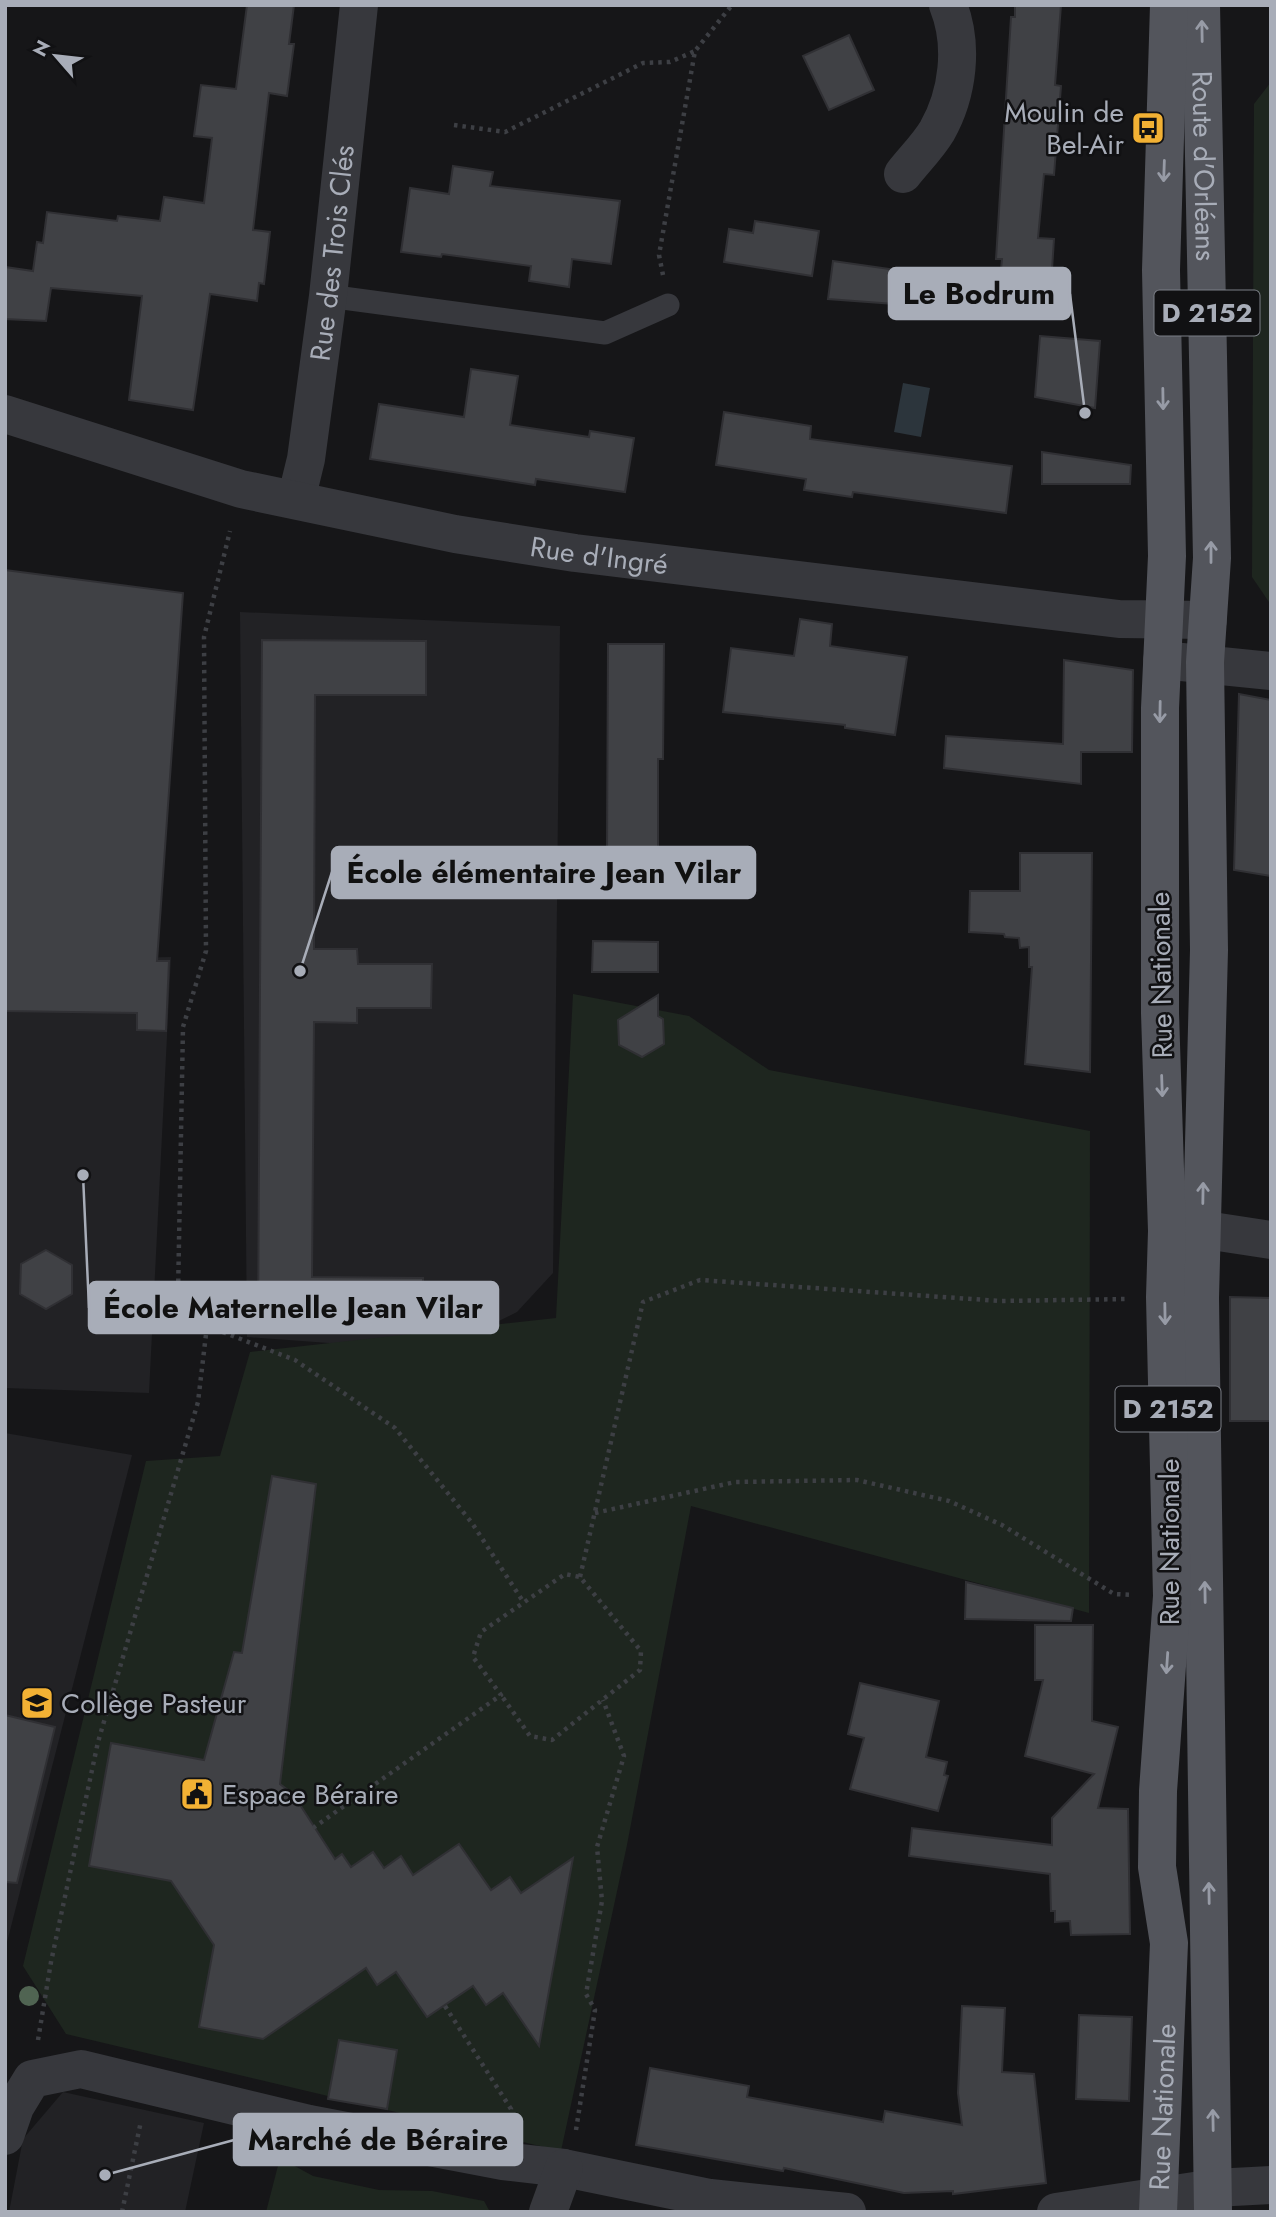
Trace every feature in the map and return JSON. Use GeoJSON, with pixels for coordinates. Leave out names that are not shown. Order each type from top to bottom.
{"type":"FeatureCollection","features":[{"type":"Feature","properties":{"kind":"main road","name":"Route d'Orléans"},"geometry":{"type":"LineString","coordinates":[[1162,619],[1167,556],[1161,270],[1169,5]]}},
{"type":"Feature","properties":{"kind":"main road","name":"Route d'Orléans"},"geometry":{"type":"LineString","coordinates":[[1201,5],[1212,558],[1208,620]]}},
{"type":"Feature","properties":{"kind":"main road","name":"Rue Nationale"},"geometry":{"type":"LineString","coordinates":[[1162,619],[1160,1013],[1185,1231],[1200,1298],[1213,2200]]}},
{"type":"Feature","properties":{"kind":"main road","name":"Rue Nationale"},"geometry":{"type":"LineString","coordinates":[[1158,2204],[1168,1943],[1157,1867],[1158,1791],[1172,1596],[1165,1297],[1185,1231],[1209,950],[1205,662],[1208,620]]}},
{"type":"Feature","properties":{"kind":"street","name":"Rue des Trois Clés"},"geometry":{"type":"LineString","coordinates":[[296,500],[306,459],[328,296],[359,5]]}},
{"type":"Feature","properties":{"kind":"street"},"geometry":{"type":"LineString","coordinates":[[903,173],[937,131],[954,88],[958,44],[948,5]]}},
{"type":"Feature","properties":{"kind":"street","name":"Rue d'Ingré"},"geometry":{"type":"LineString","coordinates":[[5,414],[241,489],[455,534],[575,553],[1119,619],[1208,620]]}},
{"type":"Feature","properties":{"kind":"street"},"geometry":{"type":"LineString","coordinates":[[1161,660],[1205,662],[1271,671]]}},
{"type":"Feature","properties":{"kind":"street"},"geometry":{"type":"LineString","coordinates":[[1185,1231],[1271,1240]]}},
{"type":"Feature","properties":{"kind":"street"},"geometry":{"type":"LineString","coordinates":[[5,2136],[15,2107],[32,2079],[81,2068],[309,2124],[503,2161],[564,2168],[710,2199],[847,2212]]}},
{"type":"Feature","properties":{"kind":"street"},"geometry":{"type":"LineString","coordinates":[[548,2212],[564,2168]]}},
{"type":"Feature","properties":{"kind":"street"},"geometry":{"type":"LineString","coordinates":[[1056,2212],[1213,2200],[1271,2185]]}},
{"type":"Feature","properties":{"kind":"lane"},"geometry":{"type":"LineString","coordinates":[[328,296],[605,333],[668,305]]}},
{"type":"Feature","properties":{"kind":"path"},"geometry":{"type":"LineString","coordinates":[[454,124],[505,132],[643,63],[670,62],[695,51],[732,5]]}},
{"type":"Feature","properties":{"kind":"path"},"geometry":{"type":"LineString","coordinates":[[659,255],[695,51]]}},
{"type":"Feature","properties":{"kind":"path"},"geometry":{"type":"LineString","coordinates":[[230,531],[204,637],[206,951],[183,1027],[178,1295],[207,1326],[295,1360],[395,1428],[472,1524],[524,1602]]}},
{"type":"Feature","properties":{"kind":"path"},"geometry":{"type":"LineString","coordinates":[[580,1577],[643,1302],[700,1280],[1000,1301],[1130,1299]]}},
{"type":"Feature","properties":{"kind":"path"},"geometry":{"type":"LineString","coordinates":[[32,2079],[51,1962],[98,1742],[198,1402],[207,1326]]}},
{"type":"Feature","properties":{"kind":"path"},"geometry":{"type":"LineString","coordinates":[[595,1513],[735,1482],[857,1480],[949,1501],[1002,1524],[1114,1594],[1172,1596]]}},
{"type":"Feature","properties":{"kind":"path"},"geometry":{"type":"LineString","coordinates":[[565,1574],[580,1577],[641,1651],[640,1670],[552,1740],[530,1736],[473,1657],[481,1632],[524,1602],[565,1574]]}},
{"type":"Feature","properties":{"kind":"path"},"geometry":{"type":"LineString","coordinates":[[313,1828],[501,1695]]}},
{"type":"Feature","properties":{"kind":"path"},"geometry":{"type":"LineString","coordinates":[[564,2168],[577,2129],[595,2010],[586,1994],[602,1901],[597,1847],[624,1756],[603,1700]]}},
{"type":"Feature","properties":{"kind":"path"},"geometry":{"type":"LineString","coordinates":[[445,2006],[511,2109],[509,2132]]}},
{"type":"Feature","properties":{"kind":"path"},"geometry":{"type":"LineString","coordinates":[[122,2212],[143,2110]]}},
{"type":"Feature","properties":{"kind":"shaded area"},"geometry":{"type":"Polygon","coordinates":[[[1271,82],[1271,605],[1252,577],[1254,104],[1271,82]]]}},
{"type":"Feature","properties":{"kind":"shaded area"},"geometry":{"type":"Polygon","coordinates":[[[903,383],[930,388],[921,437],[894,432],[903,383]]]}},
{"type":"Feature","properties":{"kind":"shaded area"},"geometry":{"type":"Polygon","coordinates":[[[240,612],[560,626],[553,1273],[517,1312],[438,1351],[247,1337],[240,612]]]}},
{"type":"Feature","properties":{"kind":"shaded area"},"geometry":{"type":"Polygon","coordinates":[[[171,957],[149,1393],[5,1388],[5,961],[171,957]]]}},
{"type":"Feature","properties":{"kind":"shaded area"},"geometry":{"type":"Polygon","coordinates":[[[573,994],[689,1016],[769,1070],[1090,1131],[1089,1613],[691,1506],[627,1845],[561,2151],[66,2034],[23,1966],[146,1461],[220,1456],[250,1352],[556,1318],[573,994]]]}},
{"type":"Feature","properties":{"kind":"shaded area","name":"Collège Pasteur"},"geometry":{"type":"Polygon","coordinates":[[[5,1433],[132,1455],[5,1950],[5,1433]]]}},
{"type":"Feature","properties":{"kind":"shaded area"},"geometry":{"type":"Polygon","coordinates":[[[63,2092],[204,2123],[185,2212],[9,2212],[23,2139],[63,2092]]]}},
{"type":"Feature","properties":{"kind":"shaded area"},"geometry":{"type":"Polygon","coordinates":[[[280,2158],[313,2176],[379,2190],[432,2191],[484,2201],[490,2212],[266,2212],[280,2158]]]}},
{"type":"Feature","properties":{"kind":"building"},"geometry":{"type":"Polygon","coordinates":[[[247,5],[294,5],[289,44],[294,44],[287,96],[269,93],[253,230],[270,232],[264,284],[259,283],[257,301],[210,294],[193,410],[129,400],[142,296],[51,288],[46,321],[5,319],[5,267],[33,271],[37,242],[43,243],[47,212],[117,221],[118,216],[160,221],[164,197],[204,203],[212,138],[194,136],[201,85],[236,89],[247,5]]]}},
{"type":"Feature","properties":{"kind":"building"},"geometry":{"type":"Polygon","coordinates":[[[1015,5],[1061,5],[1055,85],[1061,86],[1054,175],[1044,174],[1038,238],[1054,239],[1051,285],[1000,281],[1002,259],[996,259],[1011,17],[1015,17],[1015,5]]]}},
{"type":"Feature","properties":{"kind":"building"},"geometry":{"type":"Polygon","coordinates":[[[849,35],[874,90],[829,110],[803,56],[849,35]]]}},
{"type":"Feature","properties":{"kind":"building"},"geometry":{"type":"Polygon","coordinates":[[[453,166],[493,172],[490,186],[620,201],[611,264],[572,259],[569,287],[529,281],[531,266],[442,254],[441,257],[401,252],[410,188],[449,194],[453,166]]]}},
{"type":"Feature","properties":{"kind":"building"},"geometry":{"type":"Polygon","coordinates":[[[755,221],[819,231],[812,276],[724,262],[729,229],[753,233],[755,221]]]}},
{"type":"Feature","properties":{"kind":"building"},"geometry":{"type":"Polygon","coordinates":[[[833,261],[925,274],[921,306],[828,299],[833,261]]]}},
{"type":"Feature","properties":{"kind":"building"},"geometry":{"type":"Polygon","coordinates":[[[1040,336],[1100,341],[1095,408],[1035,397],[1040,336]]]}},
{"type":"Feature","properties":{"kind":"building"},"geometry":{"type":"Polygon","coordinates":[[[471,369],[518,376],[510,425],[589,437],[590,431],[634,438],[625,492],[536,479],[535,485],[370,459],[379,404],[464,417],[471,369]]]}},
{"type":"Feature","properties":{"kind":"building"},"geometry":{"type":"Polygon","coordinates":[[[724,412],[811,426],[810,439],[1012,466],[1006,513],[853,492],[852,497],[804,490],[806,479],[716,465],[724,412]]]}},
{"type":"Feature","properties":{"kind":"building"},"geometry":{"type":"Polygon","coordinates":[[[1042,452],[1131,465],[1130,484],[1042,484],[1042,452]]]}},
{"type":"Feature","properties":{"kind":"building"},"geometry":{"type":"Polygon","coordinates":[[[5,570],[183,593],[157,961],[169,961],[166,1031],[137,1030],[137,1013],[5,1011],[5,570]]]}},
{"type":"Feature","properties":{"kind":"building"},"geometry":{"type":"Polygon","coordinates":[[[800,619],[832,624],[830,646],[907,657],[895,735],[845,728],[845,725],[723,712],[731,648],[794,656],[800,619]]]}},
{"type":"Feature","properties":{"kind":"building"},"geometry":{"type":"Polygon","coordinates":[[[262,640],[426,641],[426,695],[315,695],[314,949],[357,949],[358,964],[432,964],[431,1008],[357,1008],[357,1023],[314,1022],[312,1277],[423,1278],[423,1332],[258,1331],[262,640]]]}},
{"type":"Feature","properties":{"kind":"building"},"geometry":{"type":"Polygon","coordinates":[[[608,644],[664,644],[663,759],[658,759],[658,853],[607,853],[608,644]]]}},
{"type":"Feature","properties":{"kind":"building"},"geometry":{"type":"Polygon","coordinates":[[[1064,660],[1133,670],[1132,752],[1081,752],[1081,784],[944,768],[946,736],[1063,744],[1064,660]]]}},
{"type":"Feature","properties":{"kind":"building"},"geometry":{"type":"Polygon","coordinates":[[[1239,694],[1271,700],[1271,876],[1234,870],[1239,694]]]}},
{"type":"Feature","properties":{"kind":"building"},"geometry":{"type":"Polygon","coordinates":[[[1020,853],[1092,853],[1090,1072],[1025,1064],[1032,967],[1029,967],[1029,947],[1020,948],[1019,938],[1005,937],[1004,934],[969,932],[970,891],[1020,891],[1020,853]]]}},
{"type":"Feature","properties":{"kind":"building"},"geometry":{"type":"Polygon","coordinates":[[[593,941],[658,942],[658,972],[592,972],[593,941]]]}},
{"type":"Feature","properties":{"kind":"building"},"geometry":{"type":"Polygon","coordinates":[[[658,995],[658,1016],[663,1019],[664,1044],[642,1057],[619,1045],[618,1020],[658,995]]]}},
{"type":"Feature","properties":{"kind":"building"},"geometry":{"type":"Polygon","coordinates":[[[46,1250],[72,1265],[72,1294],[46,1309],[20,1294],[21,1264],[46,1250]]]}},
{"type":"Feature","properties":{"kind":"building"},"geometry":{"type":"Polygon","coordinates":[[[1230,1297],[1271,1298],[1271,1421],[1230,1421],[1230,1297]]]}},
{"type":"Feature","properties":{"kind":"building","name":"Espace Béraire"},"geometry":{"type":"Polygon","coordinates":[[[272,1476],[316,1484],[280,1784],[293,1794],[335,1859],[342,1854],[351,1867],[373,1852],[384,1868],[401,1856],[413,1875],[459,1844],[491,1890],[510,1877],[521,1893],[573,1858],[539,2046],[503,1993],[486,2005],[473,1986],[427,2017],[396,1972],[377,1985],[366,1968],[263,2039],[199,2027],[214,1945],[171,1881],[89,1866],[111,1743],[204,1760],[234,1652],[242,1653],[272,1476]]]}},
{"type":"Feature","properties":{"kind":"building"},"geometry":{"type":"Polygon","coordinates":[[[966,1582],[1073,1608],[1071,1621],[965,1619],[966,1582]]]}},
{"type":"Feature","properties":{"kind":"building"},"geometry":{"type":"Polygon","coordinates":[[[1035,1625],[1093,1625],[1092,1721],[1118,1727],[1098,1808],[1128,1809],[1130,1934],[1071,1935],[1070,1921],[1055,1922],[1055,1911],[1051,1911],[1050,1874],[909,1856],[912,1828],[1052,1845],[1052,1818],[1094,1774],[1025,1756],[1043,1680],[1035,1680],[1035,1625]]]}},
{"type":"Feature","properties":{"kind":"building"},"geometry":{"type":"Polygon","coordinates":[[[860,1683],[939,1701],[926,1757],[947,1762],[944,1775],[948,1776],[938,1811],[850,1789],[864,1738],[848,1734],[860,1683]]]}},
{"type":"Feature","properties":{"kind":"building"},"geometry":{"type":"Polygon","coordinates":[[[5,1715],[55,1727],[17,1883],[5,1882],[5,1715]]]}},
{"type":"Feature","properties":{"kind":"building"},"geometry":{"type":"Polygon","coordinates":[[[962,2006],[1005,2008],[1002,2072],[1034,2074],[1046,2183],[953,2194],[953,2191],[904,2193],[784,2168],[783,2171],[636,2145],[650,2068],[749,2086],[747,2097],[883,2122],[885,2111],[962,2125],[958,2093],[962,2006]]]}},
{"type":"Feature","properties":{"kind":"building"},"geometry":{"type":"Polygon","coordinates":[[[1079,2015],[1132,2017],[1129,2101],[1076,2099],[1079,2015]]]}},
{"type":"Feature","properties":{"kind":"building"},"geometry":{"type":"Polygon","coordinates":[[[339,2040],[397,2050],[387,2109],[328,2099],[339,2040]]]}},
{"type":"Feature","properties":{"kind":"place","name":"Moulin de Bel-Air"},"geometry":{"type":"Point","coordinates":[1148,128]}},
{"type":"Feature","properties":{"kind":"place","name":"Le Bodrum"},"geometry":{"type":"Point","coordinates":[1085,413]}},
{"type":"Feature","properties":{"kind":"place","name":"École élémentaire Jean Vilar"},"geometry":{"type":"Point","coordinates":[300,971]}},
{"type":"Feature","properties":{"kind":"place","name":"École Maternelle Jean Vilar"},"geometry":{"type":"Point","coordinates":[83,1175]}},
{"type":"Feature","properties":{"kind":"place","name":"Collège Pasteur"},"geometry":{"type":"Point","coordinates":[37,1703]}},
{"type":"Feature","properties":{"kind":"place","name":"Espace Béraire"},"geometry":{"type":"Point","coordinates":[197,1794]}},
{"type":"Feature","properties":{"kind":"place","name":"Marché de Béraire"},"geometry":{"type":"Point","coordinates":[105,2175]}}]}
